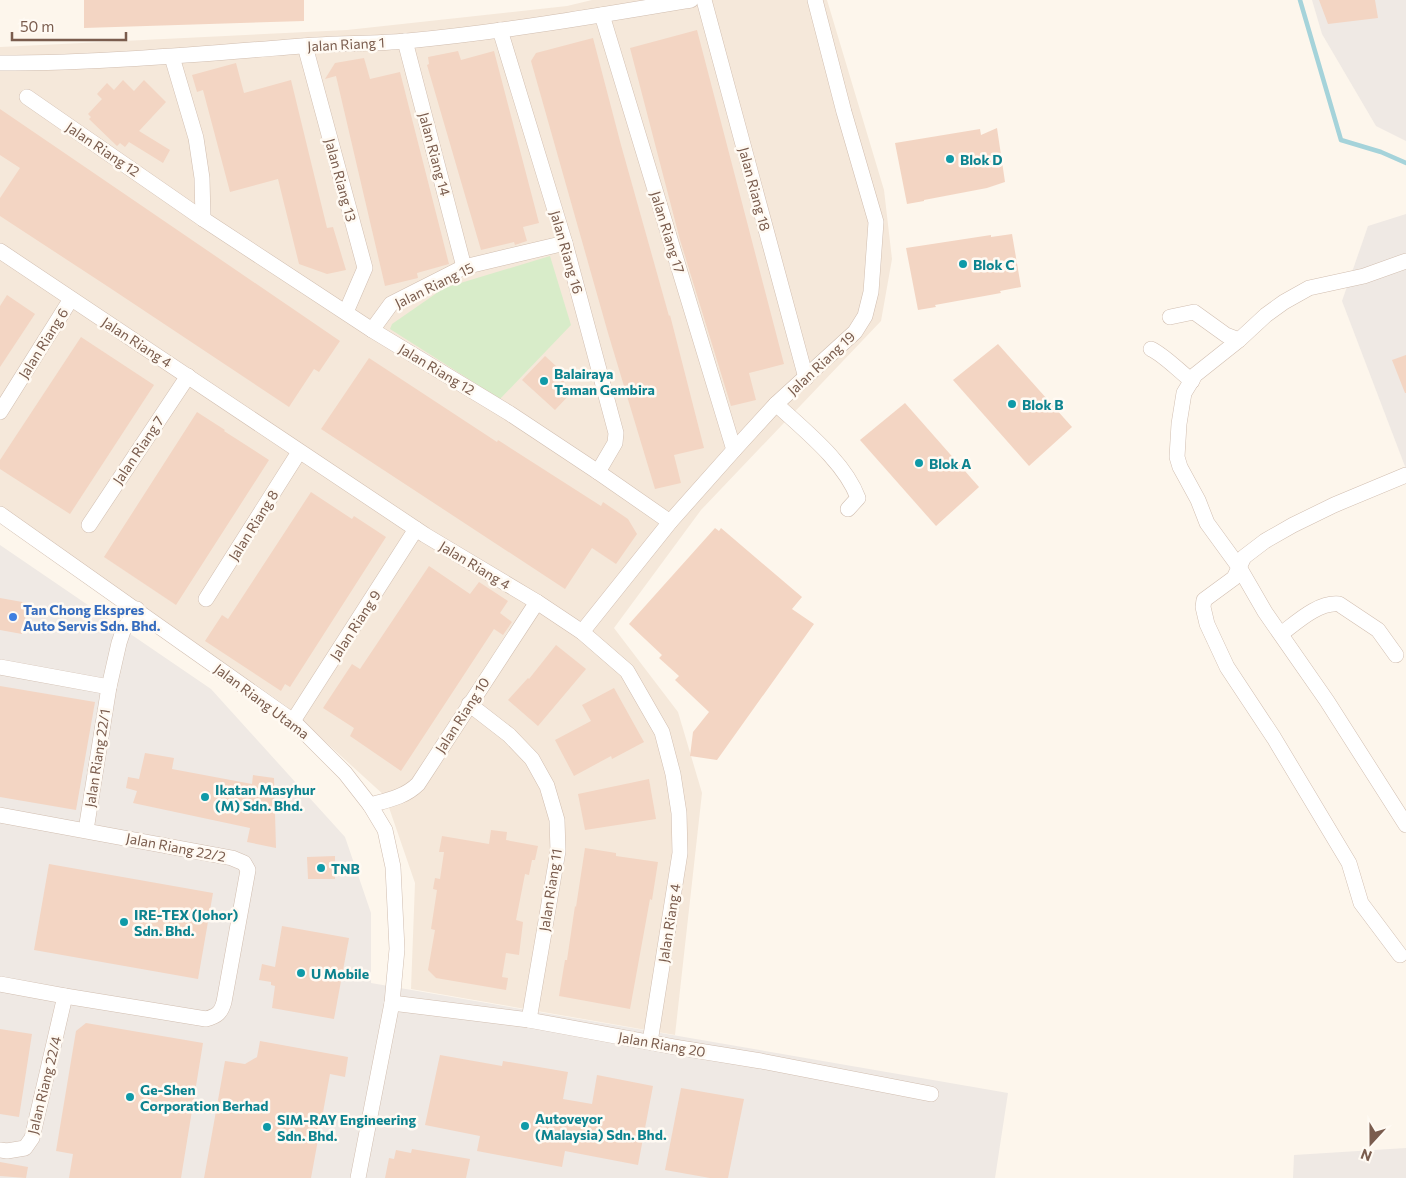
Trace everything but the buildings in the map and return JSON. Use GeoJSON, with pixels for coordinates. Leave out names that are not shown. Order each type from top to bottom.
{"type":"FeatureCollection","features":[{"type":"Feature","properties":{"kind":"street","name":"Jalan Riang 1"},"geometry":{"type":"LineString","coordinates":[[0,63],[69,63],[305,46],[405,41],[500,30],[691,0]]}},
{"type":"Feature","properties":{"kind":"street","name":"Jalan Riang 18"},"geometry":{"type":"LineString","coordinates":[[704,0],[806,378]]}},
{"type":"Feature","properties":{"kind":"street","name":"Jalan Riang 19"},"geometry":{"type":"LineString","coordinates":[[582,632],[670,522],[734,450],[776,404],[855,332],[865,316],[871,292],[876,222],[844,112],[815,0]]}},
{"type":"Feature","properties":{"kind":"street","name":"Jalan Riang 17"},"geometry":{"type":"LineString","coordinates":[[602,15],[734,450]]}},
{"type":"Feature","properties":{"kind":"street","name":"Jalan Riang 16"},"geometry":{"type":"LineString","coordinates":[[500,30],[565,243],[616,433],[615,443],[598,472]]}},
{"type":"Feature","properties":{"kind":"street","name":"Jalan Riang 14"},"geometry":{"type":"LineString","coordinates":[[405,41],[464,267]]}},
{"type":"Feature","properties":{"kind":"street","name":"Jalan Riang 13"},"geometry":{"type":"LineString","coordinates":[[305,46],[365,268],[346,312]]}},
{"type":"Feature","properties":{"kind":"street"},"geometry":{"type":"LineString","coordinates":[[172,57],[196,138],[202,178],[203,219]]}},
{"type":"Feature","properties":{"kind":"street","name":"Jalan Riang 12"},"geometry":{"type":"LineString","coordinates":[[27,97],[203,219],[372,330],[509,413],[670,522]]}},
{"type":"Feature","properties":{"kind":"street","name":"Jalan Riang 15"},"geometry":{"type":"LineString","coordinates":[[372,330],[391,304],[464,267],[565,243]]}},
{"type":"Feature","properties":{"kind":"street","name":"Jalan Riang 4"},"geometry":{"type":"LineString","coordinates":[[0,250],[416,529],[537,602],[582,632],[627,671],[662,732],[674,774],[679,813],[680,853],[650,1042]]}},
{"type":"Feature","properties":{"kind":"street"},"geometry":{"type":"LineString","coordinates":[[1406,261],[1364,276],[1309,288],[1266,315],[1239,340],[1195,375],[1184,393],[1179,424],[1177,457],[1180,467],[1198,500],[1206,523],[1239,567],[1406,825]]}},
{"type":"Feature","properties":{"kind":"street","name":"Jalan Riang 6"},"geometry":{"type":"LineString","coordinates":[[0,412],[71,299]]}},
{"type":"Feature","properties":{"kind":"street"},"geometry":{"type":"LineString","coordinates":[[1170,317],[1194,312],[1226,334],[1239,340]]}},
{"type":"Feature","properties":{"kind":"street"},"geometry":{"type":"LineString","coordinates":[[1151,349],[1158,352],[1172,366],[1192,381]]}},
{"type":"Feature","properties":{"kind":"street","name":"Jalan Riang 7"},"geometry":{"type":"LineString","coordinates":[[89,525],[188,376]]}},
{"type":"Feature","properties":{"kind":"street"},"geometry":{"type":"LineString","coordinates":[[776,404],[830,455],[853,485],[858,498],[848,509]]}},
{"type":"Feature","properties":{"kind":"street","name":"Jalan Riang 8"},"geometry":{"type":"LineString","coordinates":[[206,599],[299,452]]}},
{"type":"Feature","properties":{"kind":"street"},"geometry":{"type":"LineString","coordinates":[[1400,955],[1361,903],[1349,863],[1274,738],[1227,667],[1207,624],[1203,607],[1204,600],[1234,578],[1244,557],[1265,541],[1293,525],[1406,474]]}},
{"type":"Feature","properties":{"kind":"street","name":"Jalan Riang Utama"},"geometry":{"type":"LineString","coordinates":[[0,514],[293,721],[345,773],[370,805],[385,830],[393,867],[397,949],[392,1003],[358,1178]]}},
{"type":"Feature","properties":{"kind":"street","name":"Jalan Riang 9"},"geometry":{"type":"LineString","coordinates":[[293,721],[416,529]]}},
{"type":"Feature","properties":{"kind":"street","name":"Jalan Riang 10"},"geometry":{"type":"LineString","coordinates":[[370,805],[403,796],[418,784],[537,602]]}},
{"type":"Feature","properties":{"kind":"street"},"geometry":{"type":"LineString","coordinates":[[1281,634],[1308,613],[1332,603],[1339,604],[1378,630],[1396,656]]}},
{"type":"Feature","properties":{"kind":"street","name":"Jalan Riang 22/1"},"geometry":{"type":"LineString","coordinates":[[86,830],[109,687],[119,643],[123,632],[137,609]]}},
{"type":"Feature","properties":{"kind":"street"},"geometry":{"type":"LineString","coordinates":[[0,667],[109,687]]}},
{"type":"Feature","properties":{"kind":"street","name":"Jalan Riang 11"},"geometry":{"type":"LineString","coordinates":[[469,704],[509,735],[532,759],[547,786],[557,820],[558,851],[529,1020]]}},
{"type":"Feature","properties":{"kind":"street","name":"Jalan Riang 22/2"},"geometry":{"type":"LineString","coordinates":[[0,816],[86,830],[232,858],[247,866],[248,876],[222,1011],[215,1016],[206,1019],[0,984]]}},
{"type":"Feature","properties":{"kind":"street","name":"Jalan Riang 22/4"},"geometry":{"type":"LineString","coordinates":[[0,1150],[7,1151],[25,1148],[32,1138],[65,996]]}},
{"type":"Feature","properties":{"kind":"street","name":"Jalan Riang 20"},"geometry":{"type":"LineString","coordinates":[[392,1003],[529,1020],[761,1061],[931,1094]]}},
{"type":"Feature","properties":{"kind":"shaded area"},"geometry":{"type":"Polygon","coordinates":[[[592,0],[827,0],[884,190],[892,259],[881,321],[701,510],[614,628],[678,712],[702,793],[675,1035],[411,989],[415,883],[385,796],[286,706],[0,506],[0,47],[347,30],[567,6],[592,0]]]}},
{"type":"Feature","properties":{"kind":"shaded area"},"geometry":{"type":"Polygon","coordinates":[[[1312,0],[1406,0],[1406,141],[1376,126],[1322,34],[1312,0]]]}},
{"type":"Feature","properties":{"kind":"shaded area"},"geometry":{"type":"Polygon","coordinates":[[[1406,214],[1406,469],[1342,301],[1368,226],[1406,214]]]}},
{"type":"Feature","properties":{"kind":"shaded area"},"geometry":{"type":"Polygon","coordinates":[[[0,545],[211,689],[345,837],[371,913],[371,983],[1008,1093],[995,1178],[0,1178],[0,545]]]}},
{"type":"Feature","properties":{"kind":"shaded area"},"geometry":{"type":"Polygon","coordinates":[[[1406,1148],[1406,1178],[1293,1178],[1294,1155],[1406,1148]]]}},
{"type":"Feature","properties":{"kind":"green space"},"geometry":{"type":"Polygon","coordinates":[[[550,256],[571,325],[500,399],[390,329],[392,324],[444,288],[550,256]]]}},
{"type":"Feature","properties":{"kind":"waterway"},"geometry":{"type":"LineString","coordinates":[[1300,0],[1341,140],[1381,152],[1406,163]]}},
{"type":"Feature","properties":{"kind":"place","name":"Blok D"},"geometry":{"type":"Point","coordinates":[950,159]}},
{"type":"Feature","properties":{"kind":"place","name":"Blok C"},"geometry":{"type":"Point","coordinates":[963,264]}},
{"type":"Feature","properties":{"kind":"place","name":"Balairaya Taman Gembira"},"geometry":{"type":"Point","coordinates":[544,381]}},
{"type":"Feature","properties":{"kind":"place","name":"Blok B"},"geometry":{"type":"Point","coordinates":[1012,404]}},
{"type":"Feature","properties":{"kind":"place","name":"Blok A"},"geometry":{"type":"Point","coordinates":[919,463]}},
{"type":"Feature","properties":{"kind":"place","name":"Tan Chong Ekspres Auto Servis Sdn. Bhd."},"geometry":{"type":"Point","coordinates":[13,617]}},
{"type":"Feature","properties":{"kind":"place","name":"Ikatan Masyhur (M) Sdn. Bhd."},"geometry":{"type":"Point","coordinates":[205,797]}},
{"type":"Feature","properties":{"kind":"place","name":"TNB"},"geometry":{"type":"Point","coordinates":[321,868]}},
{"type":"Feature","properties":{"kind":"place","name":"IRE-TEX (Johor) Sdn. Bhd."},"geometry":{"type":"Point","coordinates":[124,922]}},
{"type":"Feature","properties":{"kind":"place","name":"U Mobile"},"geometry":{"type":"Point","coordinates":[301,973]}},
{"type":"Feature","properties":{"kind":"place","name":"Ge-Shen Corporation Berhad"},"geometry":{"type":"Point","coordinates":[130,1097]}},
{"type":"Feature","properties":{"kind":"place","name":"Autoveyor (Malaysia) Sdn. Bhd."},"geometry":{"type":"Point","coordinates":[525,1126]}},
{"type":"Feature","properties":{"kind":"place","name":"SIM-RAY Engineering Sdn. Bhd."},"geometry":{"type":"Point","coordinates":[267,1127]}}]}
